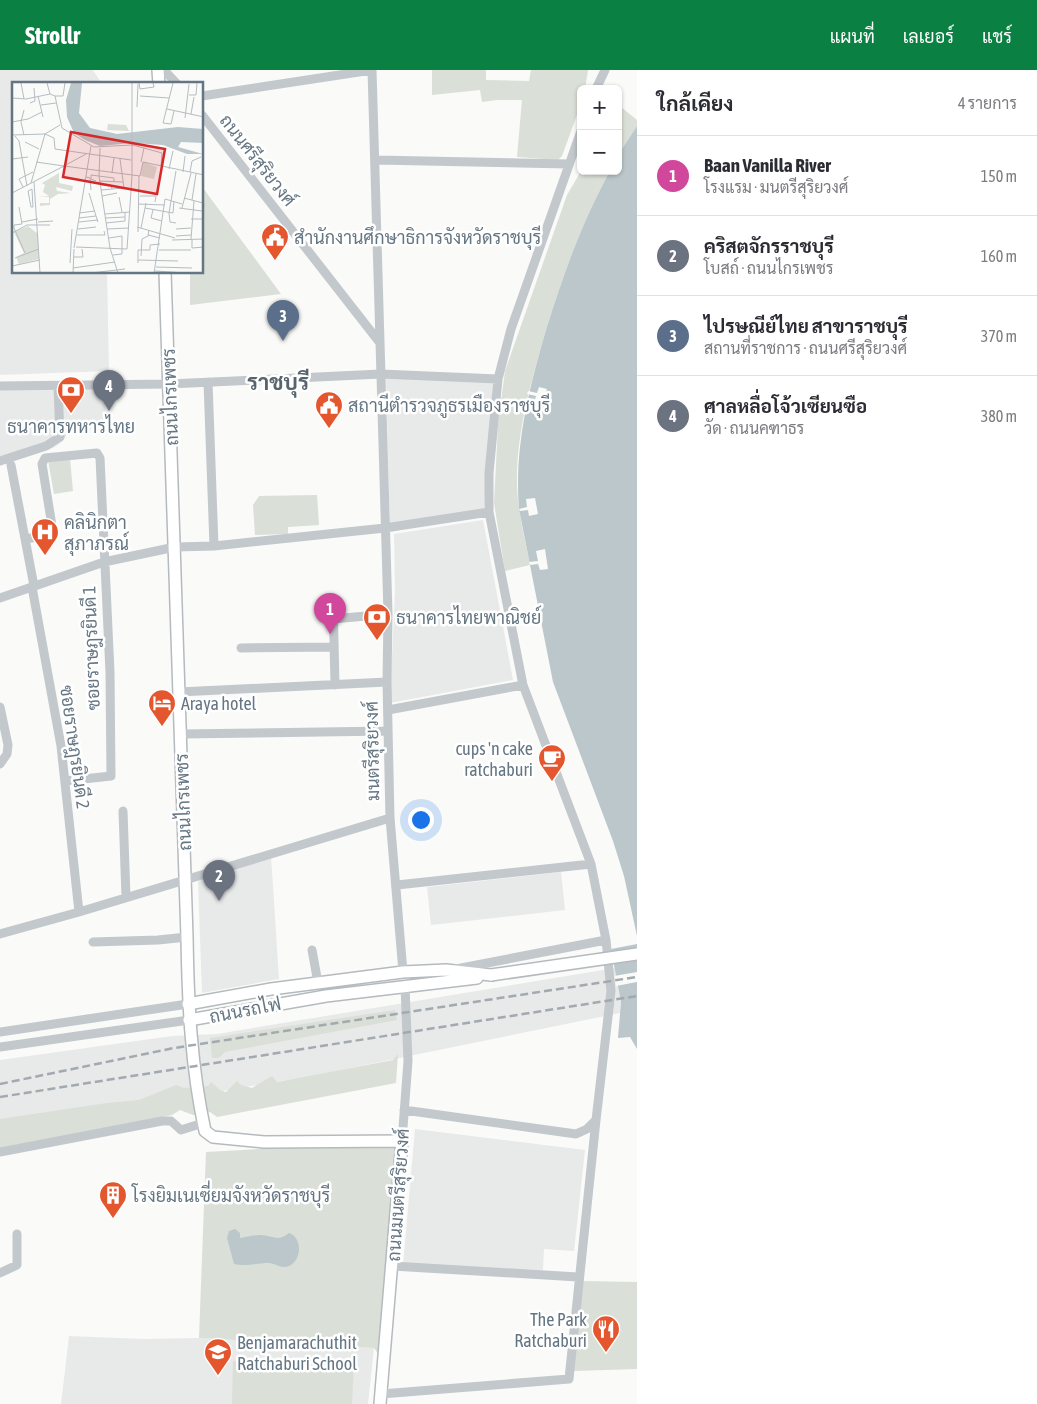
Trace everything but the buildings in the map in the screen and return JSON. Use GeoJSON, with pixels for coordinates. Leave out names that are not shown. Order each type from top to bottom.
{"type":"FeatureCollection","features":[{"type":"Feature","properties":{"kind":"main road","name":"ถนนไกรเพชร"},"geometry":{"type":"LineString","coordinates":[[165,274],[188,1004],[196,1081],[203,1121]]}},
{"type":"Feature","properties":{"kind":"main road","name":"ถนนรถไฟ"},"geometry":{"type":"LineString","coordinates":[[189,1020],[326,996],[637,954]]}},
{"type":"Feature","properties":{"kind":"main road","name":"ถนนรถไฟ"},"geometry":{"type":"LineString","coordinates":[[188,1004],[318,983],[403,972],[446,970],[491,975]]}},
{"type":"Feature","properties":{"kind":"main road"},"geometry":{"type":"LineString","coordinates":[[203,1121],[205,1131],[213,1138],[225,1140],[264,1142],[402,1142]]}},
{"type":"Feature","properties":{"kind":"main road","name":"ถนนมนตรีสุริยวงศ์"},"geometry":{"type":"LineString","coordinates":[[380,1399],[402,1142]]}},
{"type":"Feature","properties":{"kind":"street"},"geometry":{"type":"LineString","coordinates":[[164,70],[174,82]]}},
{"type":"Feature","properties":{"kind":"street"},"geometry":{"type":"LineString","coordinates":[[204,96],[372,70]]}},
{"type":"Feature","properties":{"kind":"street","name":"มนตรีสุริยวงศ์"},"geometry":{"type":"LineString","coordinates":[[372,70],[388,614],[387,682],[390,818],[403,972]]}},
{"type":"Feature","properties":{"kind":"street"},"geometry":{"type":"LineString","coordinates":[[598,85],[605,70]]}},
{"type":"Feature","properties":{"kind":"street","name":"ถนนศรีสุริยวงศ์"},"geometry":{"type":"LineString","coordinates":[[204,118],[380,343]]}},
{"type":"Feature","properties":{"kind":"street"},"geometry":{"type":"LineString","coordinates":[[380,1399],[569,1379],[578,1277],[611,991],[606,940],[591,864],[523,685],[489,512],[488,473],[498,379],[511,329],[577,141]]}},
{"type":"Feature","properties":{"kind":"street"},"geometry":{"type":"LineString","coordinates":[[376,160],[568,164]]}},
{"type":"Feature","properties":{"kind":"street"},"geometry":{"type":"LineString","coordinates":[[0,386],[170,384],[381,374],[498,379]]}},
{"type":"Feature","properties":{"kind":"street"},"geometry":{"type":"LineString","coordinates":[[208,382],[214,546]]}},
{"type":"Feature","properties":{"kind":"street"},"geometry":{"type":"LineString","coordinates":[[0,461],[46,446],[60,438],[58,386]]}},
{"type":"Feature","properties":{"kind":"street"},"geometry":{"type":"LineString","coordinates":[[26,539],[53,532],[42,464],[45,458],[97,454],[100,458],[104,562]]}},
{"type":"Feature","properties":{"kind":"street","name":"ซอยราษฎรยินดี 2"},"geometry":{"type":"LineString","coordinates":[[11,465],[26,539],[65,782],[79,912]]}},
{"type":"Feature","properties":{"kind":"street"},"geometry":{"type":"LineString","coordinates":[[0,598],[104,562],[175,547],[214,546],[385,528],[489,512]]}},
{"type":"Feature","properties":{"kind":"street","name":"ซอยราษฎรยินดี 1"},"geometry":{"type":"LineString","coordinates":[[65,782],[111,776],[110,672],[104,562]]}},
{"type":"Feature","properties":{"kind":"street"},"geometry":{"type":"LineString","coordinates":[[333,598],[335,685]]}},
{"type":"Feature","properties":{"kind":"street"},"geometry":{"type":"LineString","coordinates":[[333,619],[388,614]]}},
{"type":"Feature","properties":{"kind":"street"},"geometry":{"type":"LineString","coordinates":[[241,648],[334,647]]}},
{"type":"Feature","properties":{"kind":"street"},"geometry":{"type":"LineString","coordinates":[[179,692],[387,682]]}},
{"type":"Feature","properties":{"kind":"street"},"geometry":{"type":"LineString","coordinates":[[388,710],[523,685]]}},
{"type":"Feature","properties":{"kind":"street"},"geometry":{"type":"LineString","coordinates":[[0,707],[8,745],[8,754],[0,764]]}},
{"type":"Feature","properties":{"kind":"street"},"geometry":{"type":"LineString","coordinates":[[181,734],[388,731]]}},
{"type":"Feature","properties":{"kind":"street"},"geometry":{"type":"LineString","coordinates":[[123,811],[126,897]]}},
{"type":"Feature","properties":{"kind":"street"},"geometry":{"type":"LineString","coordinates":[[0,934],[390,818]]}},
{"type":"Feature","properties":{"kind":"street"},"geometry":{"type":"LineString","coordinates":[[397,885],[591,864]]}},
{"type":"Feature","properties":{"kind":"street"},"geometry":{"type":"LineString","coordinates":[[93,942],[187,937]]}},
{"type":"Feature","properties":{"kind":"street"},"geometry":{"type":"LineString","coordinates":[[446,970],[606,940]]}},
{"type":"Feature","properties":{"kind":"street"},"geometry":{"type":"LineString","coordinates":[[312,950],[318,983]]}},
{"type":"Feature","properties":{"kind":"street","name":"ถนนมนตรีสุริยวงศ์"},"geometry":{"type":"LineString","coordinates":[[402,1142],[408,1068],[405,986]]}},
{"type":"Feature","properties":{"kind":"street","name":"ถนนรถไฟ"},"geometry":{"type":"LineString","coordinates":[[0,1032],[188,1004]]}},
{"type":"Feature","properties":{"kind":"street","name":"ถนนรถไฟ"},"geometry":{"type":"LineString","coordinates":[[0,1047],[189,1020]]}},
{"type":"Feature","properties":{"kind":"street"},"geometry":{"type":"LineString","coordinates":[[404,1110],[576,1134],[587,1129],[596,1120]]}},
{"type":"Feature","properties":{"kind":"street"},"geometry":{"type":"LineString","coordinates":[[0,1152],[162,1121],[171,1122],[180,1130],[203,1121]]}},
{"type":"Feature","properties":{"kind":"street"},"geometry":{"type":"LineString","coordinates":[[0,1273],[16,1265],[17,1234]]}},
{"type":"Feature","properties":{"kind":"street"},"geometry":{"type":"LineString","coordinates":[[392,1266],[578,1277]]}},
{"type":"Feature","properties":{"kind":"shaded area"},"geometry":{"type":"Polygon","coordinates":[[[0,70],[93,70],[101,82],[12,82],[12,274],[107,274],[109,371],[0,375],[0,70]]]}},
{"type":"Feature","properties":{"kind":"shaded area"},"geometry":{"type":"Polygon","coordinates":[[[432,70],[486,70],[486,80],[529,81],[531,70],[588,70],[586,85],[577,85],[577,115],[562,156],[558,160],[517,157],[522,100],[482,102],[480,90],[432,95],[432,70]]]}},
{"type":"Feature","properties":{"kind":"shaded area"},"geometry":{"type":"Polygon","coordinates":[[[622,108],[637,120],[637,126],[622,149],[622,108]]]}},
{"type":"Feature","properties":{"kind":"shaded area"},"geometry":{"type":"Polygon","coordinates":[[[637,126],[637,936],[624,876],[613,841],[553,682],[519,509],[518,486],[524,418],[552,309],[574,249],[600,190],[608,175],[622,175],[622,149],[637,126]]]}},
{"type":"Feature","properties":{"kind":"shaded area"},"geometry":{"type":"Polygon","coordinates":[[[579,175],[608,175],[581,232],[557,294],[534,374],[521,429],[517,486],[520,516],[530,565],[505,571],[494,503],[498,425],[505,371],[567,195],[579,175]]]}},
{"type":"Feature","properties":{"kind":"shaded area"},"geometry":{"type":"Polygon","coordinates":[[[204,189],[281,294],[190,305],[190,274],[204,274],[204,189]]]}},
{"type":"Feature","properties":{"kind":"shaded area"},"geometry":{"type":"Polygon","coordinates":[[[386,378],[493,382],[484,509],[390,524],[386,378]]]}},
{"type":"Feature","properties":{"kind":"shaded area"},"geometry":{"type":"Polygon","coordinates":[[[0,388],[104,389],[106,426],[92,427],[89,433],[68,433],[63,441],[53,448],[0,464],[0,388]]]}},
{"type":"Feature","properties":{"kind":"shaded area"},"geometry":{"type":"Polygon","coordinates":[[[70,459],[73,491],[54,494],[48,460],[70,459]]]}},
{"type":"Feature","properties":{"kind":"shaded area"},"geometry":{"type":"Polygon","coordinates":[[[317,495],[319,525],[288,527],[288,534],[255,535],[253,505],[259,496],[317,495]]]}},
{"type":"Feature","properties":{"kind":"shaded area"},"geometry":{"type":"Polygon","coordinates":[[[483,520],[513,680],[390,703],[395,592],[394,534],[483,520]]]}},
{"type":"Feature","properties":{"kind":"shaded area"},"geometry":{"type":"Polygon","coordinates":[[[271,856],[279,979],[202,993],[198,882],[201,879],[271,856]]]}},
{"type":"Feature","properties":{"kind":"shaded area"},"geometry":{"type":"Polygon","coordinates":[[[561,872],[565,910],[431,925],[427,887],[561,872]]]}},
{"type":"Feature","properties":{"kind":"shaded area"},"geometry":{"type":"Polygon","coordinates":[[[637,944],[637,1049],[630,1037],[618,1038],[621,1002],[611,949],[637,944]]]}},
{"type":"Feature","properties":{"kind":"shaded area"},"geometry":{"type":"Polygon","coordinates":[[[615,968],[621,1002],[620,1013],[311,1076],[0,1128],[0,1060],[172,1036],[217,1034],[615,968]]]}},
{"type":"Feature","properties":{"kind":"shaded area"},"geometry":{"type":"Polygon","coordinates":[[[395,1010],[397,1020],[225,1052],[219,1058],[212,1058],[210,1038],[395,1010]]]}},
{"type":"Feature","properties":{"kind":"shaded area"},"geometry":{"type":"Polygon","coordinates":[[[398,1054],[396,1083],[217,1117],[210,1112],[193,1115],[180,1110],[172,1115],[0,1148],[0,1119],[139,1100],[176,1085],[184,1088],[208,1086],[211,1082],[220,1090],[226,1092],[237,1081],[241,1085],[252,1088],[272,1076],[277,1082],[393,1060],[398,1054]]]}},
{"type":"Feature","properties":{"kind":"shaded area"},"geometry":{"type":"Polygon","coordinates":[[[415,1129],[585,1150],[574,1251],[544,1249],[543,1270],[403,1265],[415,1129]]]}},
{"type":"Feature","properties":{"kind":"shaded area"},"geometry":{"type":"Polygon","coordinates":[[[402,1141],[384,1362],[374,1348],[199,1338],[206,1152],[402,1141]]]}},
{"type":"Feature","properties":{"kind":"shaded area"},"geometry":{"type":"Polygon","coordinates":[[[235,1229],[240,1233],[240,1238],[261,1235],[279,1238],[289,1233],[294,1236],[299,1246],[297,1257],[294,1262],[284,1267],[269,1263],[234,1264],[227,1238],[229,1231],[235,1229]]]}},
{"type":"Feature","properties":{"kind":"shaded area"},"geometry":{"type":"Polygon","coordinates":[[[582,1281],[637,1282],[637,1369],[573,1371],[582,1281]]]}},
{"type":"Feature","properties":{"kind":"shaded area","name":"Benjamarachuthit Ratchaburi School"},"geometry":{"type":"Polygon","coordinates":[[[69,1336],[144,1339],[199,1338],[374,1348],[368,1404],[61,1404],[69,1336]]]}},
{"type":"Feature","properties":{"kind":"shaded area"},"geometry":{"type":"Polygon","coordinates":[[[233,1361],[354,1363],[352,1404],[232,1404],[233,1361]]]}},
{"type":"Feature","properties":{"kind":"pier"},"geometry":{"type":"Polygon","coordinates":[[[539,387],[547,389],[543,404],[534,403],[536,396],[527,394],[528,391],[537,393],[539,387]]]}},
{"type":"Feature","properties":{"kind":"pier"},"geometry":{"type":"Polygon","coordinates":[[[535,498],[538,514],[529,516],[528,510],[520,511],[519,509],[527,507],[526,499],[535,498]]]}},
{"type":"Feature","properties":{"kind":"pier"},"geometry":{"type":"Polygon","coordinates":[[[545,549],[548,569],[540,570],[538,564],[530,565],[529,562],[538,561],[536,551],[545,549]]]}},
{"type":"Feature","properties":{"kind":"pier"},"geometry":{"type":"Polygon","coordinates":[[[637,972],[637,982],[616,986],[614,976],[637,972]]]}},
{"type":"Feature","properties":{"kind":"railway"},"geometry":{"type":"LineString","coordinates":[[0,1084],[174,1048],[637,977]]}},
{"type":"Feature","properties":{"kind":"railway"},"geometry":{"type":"LineString","coordinates":[[0,1097],[637,996]]}},
{"type":"Feature","properties":{"kind":"place","name":"สำนักงานศึกษาธิการจังหวัดราชบุรี"},"geometry":{"type":"Point","coordinates":[275,261]}},
{"type":"Feature","properties":{"kind":"place","name":"ไปรษณีย์ไทย สาขาราชบุรี"},"geometry":{"type":"Point","coordinates":[283,341]}},
{"type":"Feature","properties":{"kind":"place","name":"ศาลหลื่อโจ้วเซียนซือ"},"geometry":{"type":"Point","coordinates":[109,411]}},
{"type":"Feature","properties":{"kind":"place","name":"ธนาคารทหารไทย"},"geometry":{"type":"Point","coordinates":[71,414]}},
{"type":"Feature","properties":{"kind":"place","name":"สถานีตำรวจภูธรเมืองราชบุรี"},"geometry":{"type":"Point","coordinates":[329,429]}},
{"type":"Feature","properties":{"kind":"place","name":"คลินิกตา สุภาภรณ์"},"geometry":{"type":"Point","coordinates":[45,556]}},
{"type":"Feature","properties":{"kind":"place","name":"Baan Vanilla River"},"geometry":{"type":"Point","coordinates":[330,634]}},
{"type":"Feature","properties":{"kind":"place","name":"ธนาคารไทยพาณิชย์"},"geometry":{"type":"Point","coordinates":[377,641]}},
{"type":"Feature","properties":{"kind":"place","name":"Araya hotel"},"geometry":{"type":"Point","coordinates":[162,727]}},
{"type":"Feature","properties":{"kind":"place","name":"cups 'n cake ratchaburi"},"geometry":{"type":"Point","coordinates":[552,782]}},
{"type":"Feature","properties":{"kind":"place","name":"คริสตจักรราชบุรี"},"geometry":{"type":"Point","coordinates":[219,901]}},
{"type":"Feature","properties":{"kind":"place","name":"โรงยิมเนเซี่ยมจังหวัดราชบุรี"},"geometry":{"type":"Point","coordinates":[113,1219]}},
{"type":"Feature","properties":{"kind":"place","name":"The Park Ratchaburi"},"geometry":{"type":"Point","coordinates":[606,1353]}},
{"type":"Feature","properties":{"kind":"place","name":"Benjamarachuthit Ratchaburi School"},"geometry":{"type":"Point","coordinates":[218,1376]}},
{"type":"Feature","properties":{"kind":"district","name":"ราชบุรี"},"geometry":{"type":"Point","coordinates":[278,382]}}]}
